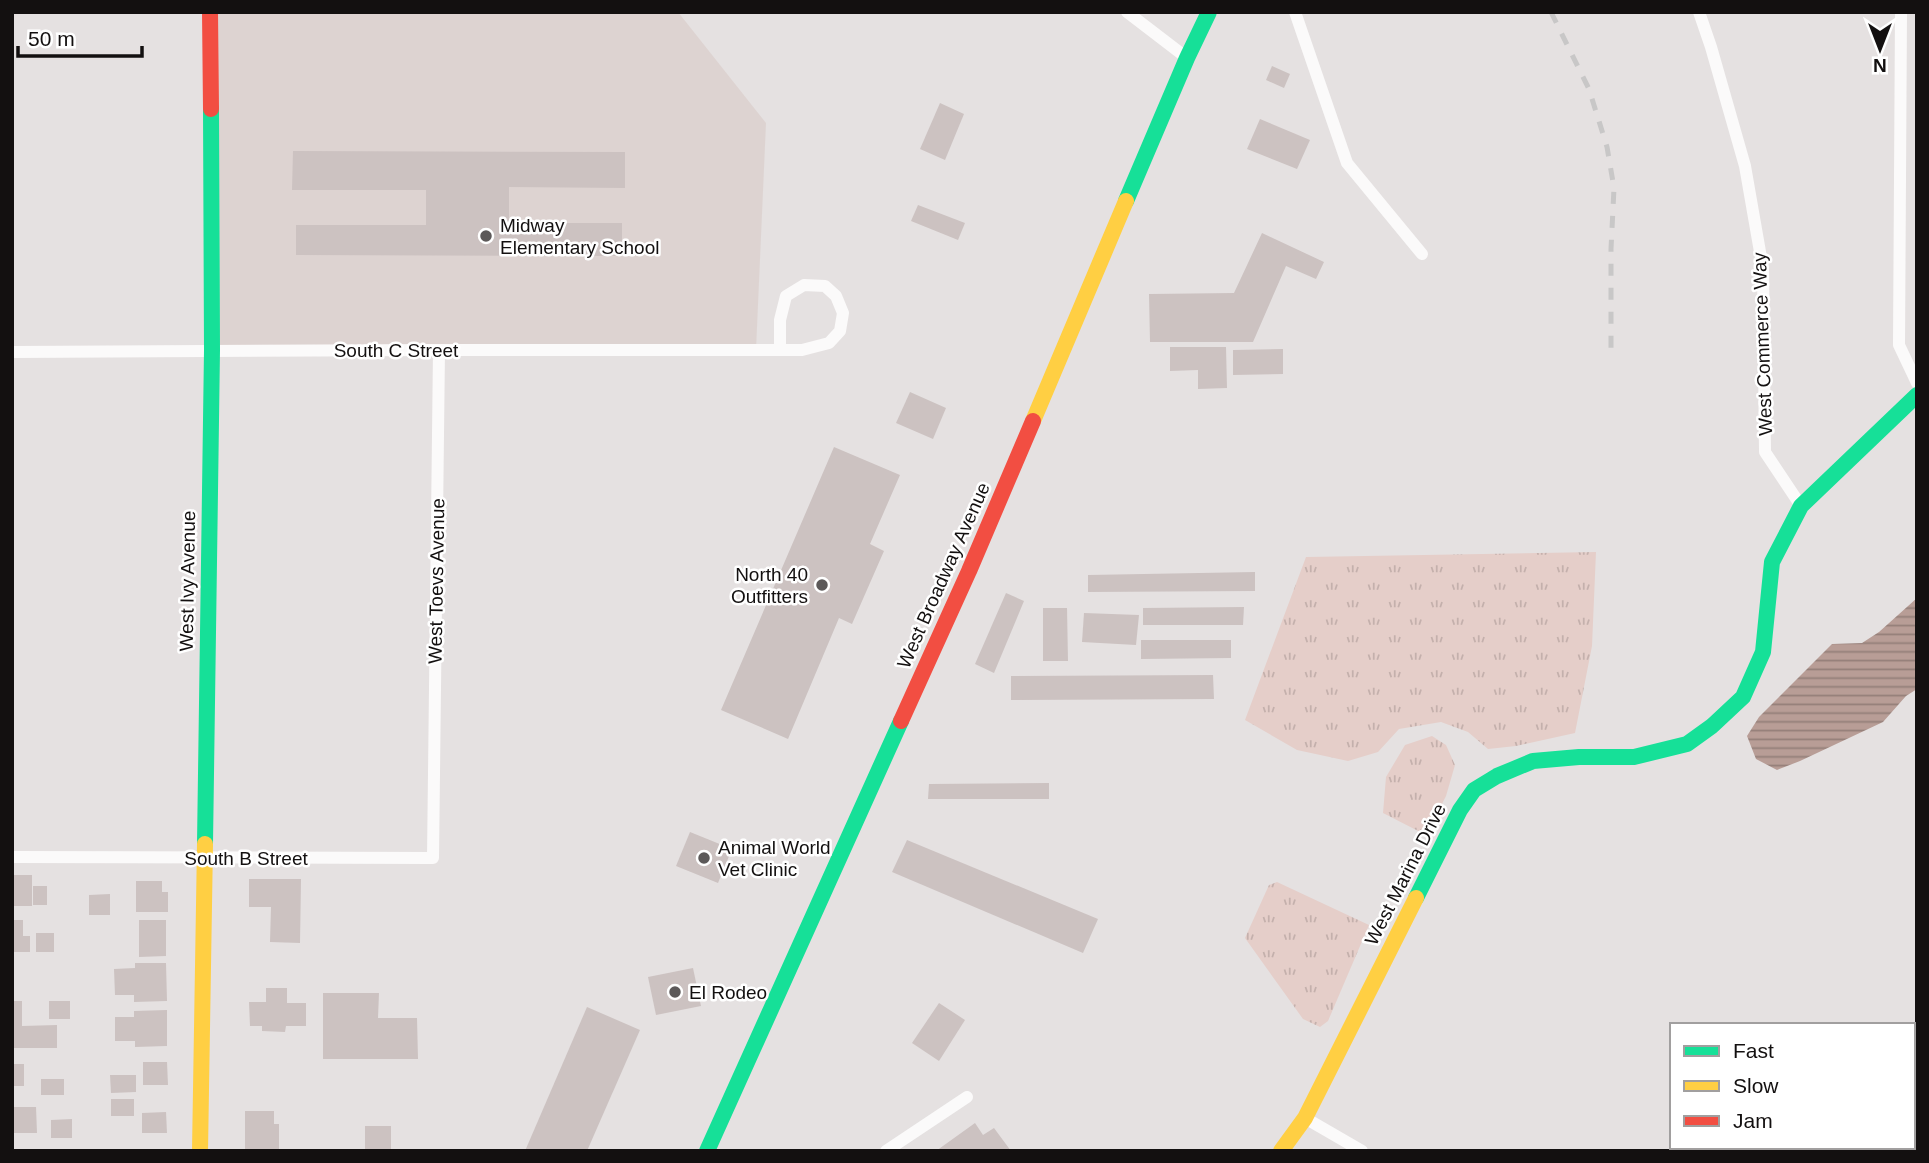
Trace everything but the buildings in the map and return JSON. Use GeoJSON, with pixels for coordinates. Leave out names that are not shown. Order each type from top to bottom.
{"type":"FeatureCollection","features":[{"type":"Feature","properties":{"kind":"street","name":"West Ivy Avenue"},"geometry":{"type":"LineString","coordinates":[[200,1151],[212,350],[210,12]]}},
{"type":"Feature","properties":{"kind":"street"},"geometry":{"type":"LineString","coordinates":[[1127,12],[1187,58]]}},
{"type":"Feature","properties":{"kind":"street","name":"West Broadway Avenue"},"geometry":{"type":"LineString","coordinates":[[706,1151],[964,583],[1209,12]]}},
{"type":"Feature","properties":{"kind":"street"},"geometry":{"type":"LineString","coordinates":[[1295,12],[1347,163],[1422,254]]}},
{"type":"Feature","properties":{"kind":"street","name":"West Commerce Way"},"geometry":{"type":"LineString","coordinates":[[1699,12],[1712,47],[1745,166],[1763,269],[1765,452],[1801,506]]}},
{"type":"Feature","properties":{"kind":"street"},"geometry":{"type":"LineString","coordinates":[[1901,12],[1899,345],[1917,383]]}},
{"type":"Feature","properties":{"kind":"street","name":"South C Street"},"geometry":{"type":"LineString","coordinates":[[12,352],[802,350],[829,343],[840,331],[843,313],[836,296],[825,286],[804,285],[786,296],[780,320],[780,350]]}},
{"type":"Feature","properties":{"kind":"street","name":"West Toevs Avenue"},"geometry":{"type":"LineString","coordinates":[[433,812],[439,350]]}},
{"type":"Feature","properties":{"kind":"street","name":"West Marina Drive"},"geometry":{"type":"LineString","coordinates":[[1281,1151],[1305,1118],[1460,810],[1474,790],[1497,776],[1533,761],[1579,757],[1634,757],[1687,744],[1712,726],[1743,697],[1763,652],[1772,562],[1801,506],[1917,395]]}},
{"type":"Feature","properties":{"kind":"street","name":"South B Street"},"geometry":{"type":"LineString","coordinates":[[12,857],[433,858],[433,812]]}},
{"type":"Feature","properties":{"kind":"street"},"geometry":{"type":"LineString","coordinates":[[886,1151],[967,1097]]}},
{"type":"Feature","properties":{"kind":"street"},"geometry":{"type":"LineString","coordinates":[[1305,1118],[1363,1151]]}},
{"type":"Feature","properties":{"kind":"shaded area","name":"Midway Elementary School"},"geometry":{"type":"Polygon","coordinates":[[[211,12],[678,12],[766,123],[756,350],[212,350],[211,12]]]}},
{"type":"Feature","properties":{"kind":"shaded area"},"geometry":{"type":"Polygon","coordinates":[[[1917,598],[1917,689],[1906,696],[1883,722],[1800,761],[1777,770],[1756,759],[1747,736],[1759,717],[1832,644],[1862,643],[1879,632],[1917,598]]]}},
{"type":"Feature","properties":{"kind":"green space"},"geometry":{"type":"Polygon","coordinates":[[[1596,552],[1592,646],[1575,733],[1516,746],[1488,749],[1468,732],[1441,722],[1399,729],[1378,752],[1348,761],[1297,750],[1245,720],[1306,557],[1596,552]]]}},
{"type":"Feature","properties":{"kind":"green space"},"geometry":{"type":"Polygon","coordinates":[[[1432,736],[1446,745],[1455,765],[1446,796],[1426,835],[1383,813],[1386,777],[1405,745],[1432,736]]]}},
{"type":"Feature","properties":{"kind":"green space"},"geometry":{"type":"Polygon","coordinates":[[[1277,882],[1369,925],[1328,1021],[1320,1027],[1303,1019],[1245,938],[1269,885],[1277,882]]]}},
{"type":"Feature","properties":{"kind":"green space"},"geometry":{"type":"Polygon","coordinates":[[[1917,1103],[1917,1151],[1810,1151],[1915,1149],[1917,1103]]]}},
{"type":"Feature","properties":{"kind":"railway"},"geometry":{"type":"LineString","coordinates":[[1551,12],[1589,89],[1607,147],[1614,188],[1611,359]]}},
{"type":"Feature","properties":{"kind":"traffic: fast"},"geometry":{"type":"LineString","coordinates":[[1126,201],[1209,12]]}},
{"type":"Feature","properties":{"kind":"traffic: fast"},"geometry":{"type":"LineString","coordinates":[[205,844],[212,350],[211,109]]}},
{"type":"Feature","properties":{"kind":"traffic: fast"},"geometry":{"type":"LineString","coordinates":[[1416,898],[1460,810],[1474,790],[1497,776],[1533,761],[1579,757],[1634,757],[1687,744],[1712,726],[1743,697],[1763,652],[1772,562],[1801,506],[1917,395]]}},
{"type":"Feature","properties":{"kind":"traffic: fast"},"geometry":{"type":"LineString","coordinates":[[707,1151],[901,721]]}},
{"type":"Feature","properties":{"kind":"traffic: slow"},"geometry":{"type":"LineString","coordinates":[[1033,421],[1126,201]]}},
{"type":"Feature","properties":{"kind":"traffic: slow"},"geometry":{"type":"LineString","coordinates":[[200,1151],[205,844]]}},
{"type":"Feature","properties":{"kind":"traffic: slow"},"geometry":{"type":"LineString","coordinates":[[1281,1151],[1305,1118],[1416,898]]}},
{"type":"Feature","properties":{"kind":"traffic: jam"},"geometry":{"type":"LineString","coordinates":[[210,12],[211,109]]}},
{"type":"Feature","properties":{"kind":"traffic: jam"},"geometry":{"type":"LineString","coordinates":[[901,721],[1033,421]]}},
{"type":"Feature","properties":{"kind":"place","name":"Midway Elementary School"},"geometry":{"type":"Point","coordinates":[486,236]}},
{"type":"Feature","properties":{"kind":"place","name":"North 40 Outfitters"},"geometry":{"type":"Point","coordinates":[822,585]}},
{"type":"Feature","properties":{"kind":"place","name":"Animal World Vet Clinic"},"geometry":{"type":"Point","coordinates":[704,858]}},
{"type":"Feature","properties":{"kind":"place","name":"El Rodeo"},"geometry":{"type":"Point","coordinates":[675,992]}}]}
